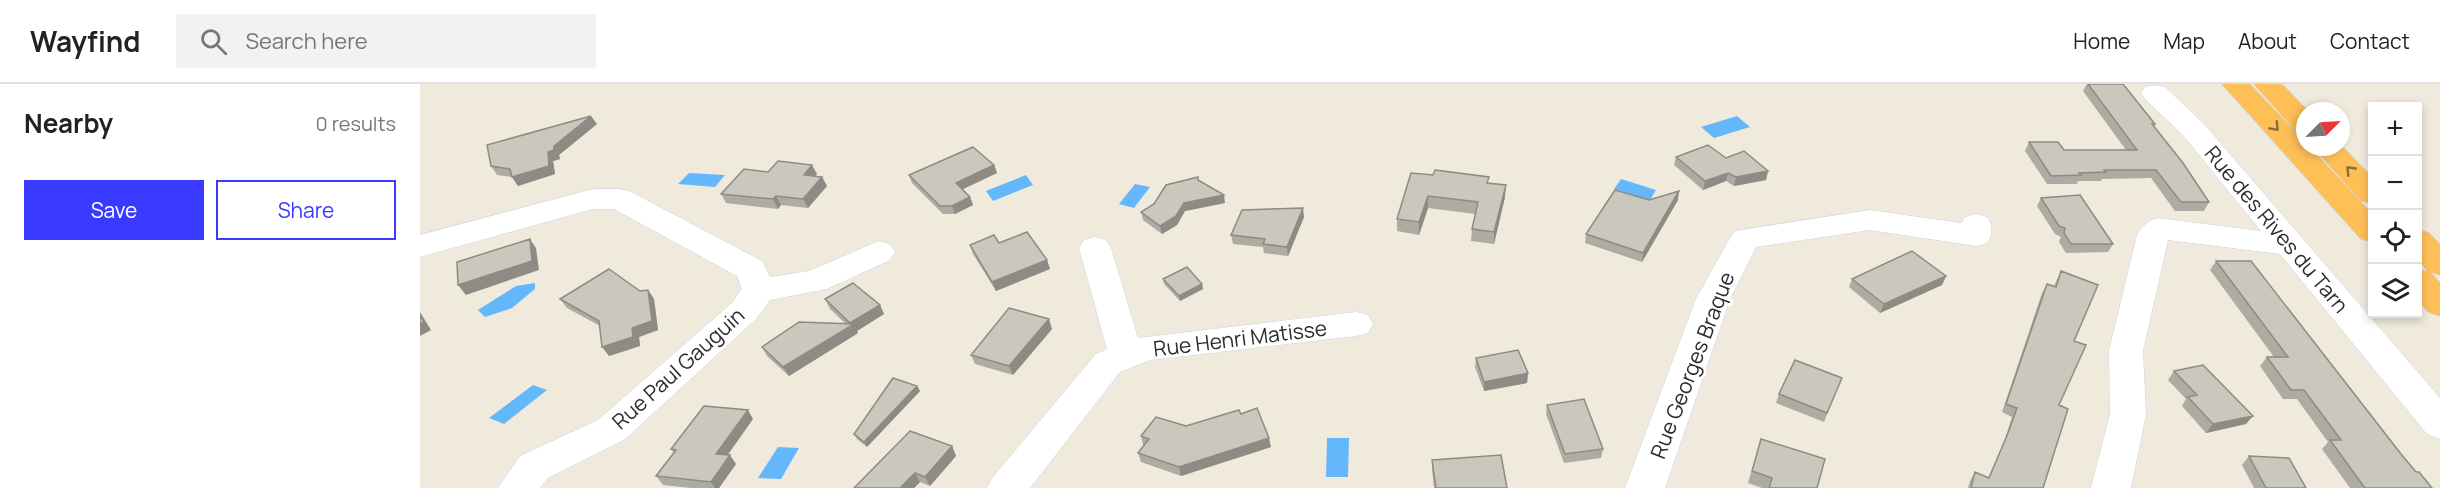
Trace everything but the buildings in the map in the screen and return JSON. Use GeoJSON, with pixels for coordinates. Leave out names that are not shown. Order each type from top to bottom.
{"type":"FeatureCollection","features":[{"type":"Feature","properties":{"kind":"highway"},"geometry":{"type":"LineString","coordinates":[[2235,84],[2368,227]]}},
{"type":"Feature","properties":{"kind":"highway"},"geometry":{"type":"LineString","coordinates":[[2267,84],[2296,115]]}},
{"type":"Feature","properties":{"kind":"highway"},"geometry":{"type":"LineString","coordinates":[[2336,156],[2368,189]]}},
{"type":"Feature","properties":{"kind":"highway"},"geometry":{"type":"LineString","coordinates":[[2422,244],[2440,264]]}},
{"type":"Feature","properties":{"kind":"highway"},"geometry":{"type":"LineString","coordinates":[[2422,284],[2440,304]]}},
{"type":"Feature","properties":{"kind":"street","name":"Rue des Rives du Tarn"},"geometry":{"type":"LineString","coordinates":[[2155,93],[2193,129],[2440,424]]}},
{"type":"Feature","properties":{"kind":"street","name":"Rue Paul Gauguin"},"geometry":{"type":"LineString","coordinates":[[420,246],[593,199],[620,199],[751,268],[759,290],[744,311],[611,430],[534,467],[518,488]]}},
{"type":"Feature","properties":{"kind":"street","name":"Rue Georges Braque"},"geometry":{"type":"LineString","coordinates":[[1644,488],[1713,299],[1745,238],[1870,220],[1976,236],[1976,224]]}},
{"type":"Feature","properties":{"kind":"street"},"geometry":{"type":"LineString","coordinates":[[2111,488],[2128,414],[2126,351],[2153,235],[2158,228],[2290,245]]}},
{"type":"Feature","properties":{"kind":"street"},"geometry":{"type":"LineString","coordinates":[[1095,248],[1126,356]]}},
{"type":"Feature","properties":{"kind":"street"},"geometry":{"type":"LineString","coordinates":[[759,290],[815,281],[879,252]]}},
{"type":"Feature","properties":{"kind":"street","name":"Rue Henri Matisse"},"geometry":{"type":"LineString","coordinates":[[1007,488],[1108,363],[1146,348],[1356,324]]}},
{"type":"Feature","properties":{"kind":"water"},"geometry":{"type":"Polygon","coordinates":[[[1737,116],[1750,127],[1714,138],[1701,127],[1737,116]]]}},
{"type":"Feature","properties":{"kind":"water"},"geometry":{"type":"Polygon","coordinates":[[[689,173],[725,175],[715,187],[678,184],[689,173]]]}},
{"type":"Feature","properties":{"kind":"water"},"geometry":{"type":"Polygon","coordinates":[[[1026,175],[1033,185],[993,201],[986,191],[1026,175]]]}},
{"type":"Feature","properties":{"kind":"water"},"geometry":{"type":"Polygon","coordinates":[[[1621,179],[1656,190],[1650,200],[1614,189],[1621,179]]]}},
{"type":"Feature","properties":{"kind":"water"},"geometry":{"type":"Polygon","coordinates":[[[1135,184],[1150,187],[1134,208],[1119,204],[1135,184]]]}},
{"type":"Feature","properties":{"kind":"water"},"geometry":{"type":"Polygon","coordinates":[[[535,283],[535,289],[512,308],[485,317],[478,310],[516,286],[535,283]]]}},
{"type":"Feature","properties":{"kind":"water"},"geometry":{"type":"Polygon","coordinates":[[[533,385],[547,390],[504,424],[489,418],[533,385]]]}},
{"type":"Feature","properties":{"kind":"water"},"geometry":{"type":"Polygon","coordinates":[[[1327,438],[1349,438],[1348,477],[1326,477],[1327,438]]]}},
{"type":"Feature","properties":{"kind":"water"},"geometry":{"type":"Polygon","coordinates":[[[778,447],[799,448],[781,479],[758,478],[778,447]]]}}]}
